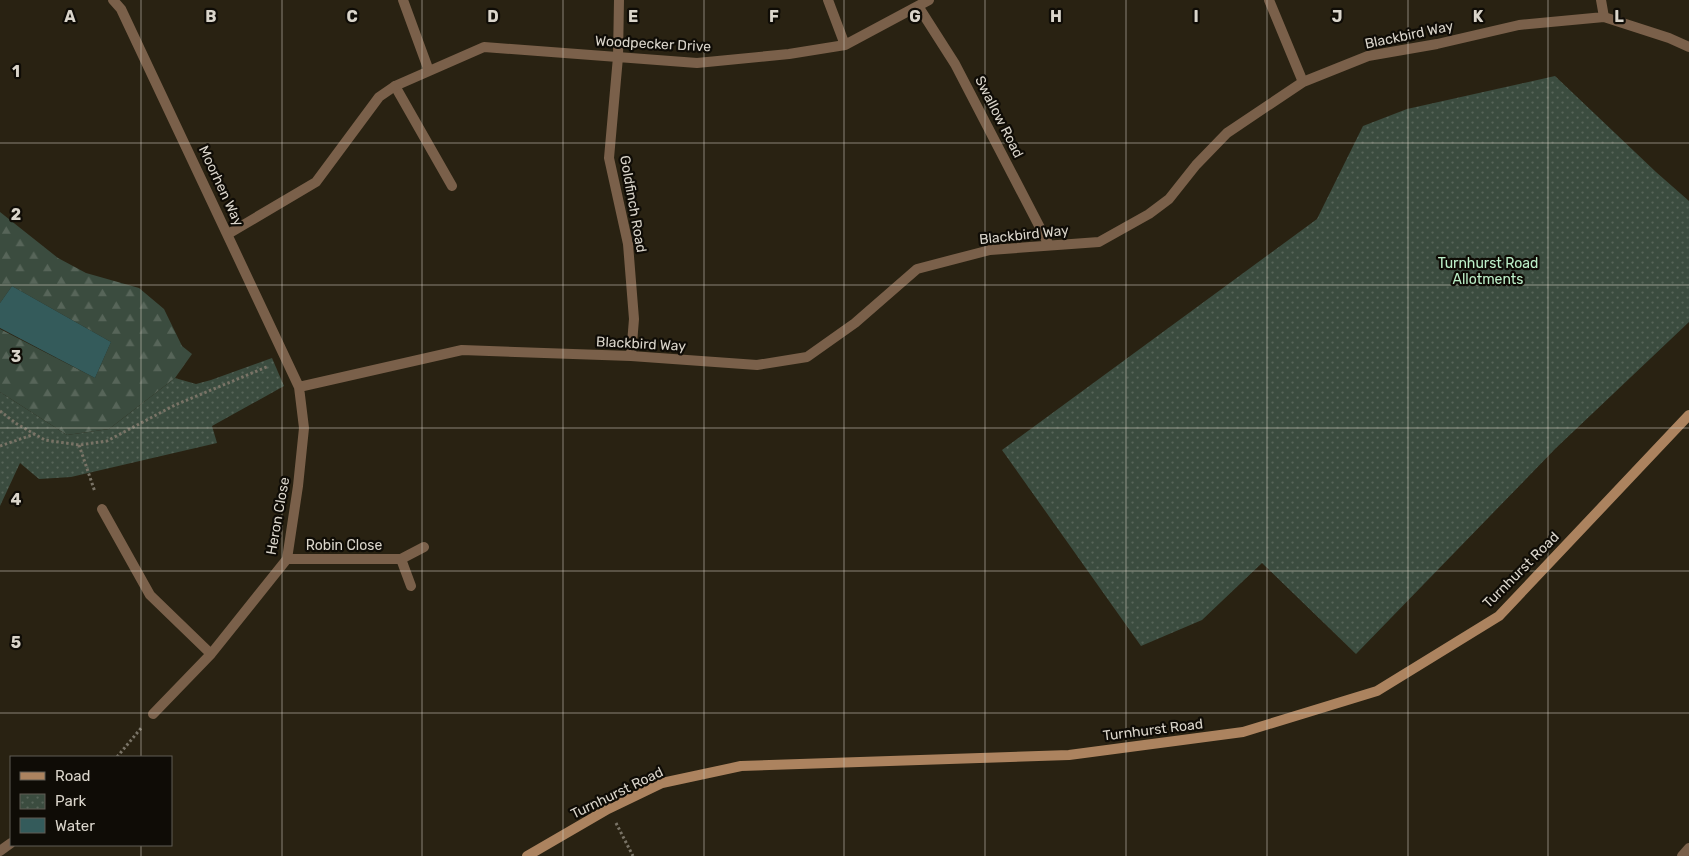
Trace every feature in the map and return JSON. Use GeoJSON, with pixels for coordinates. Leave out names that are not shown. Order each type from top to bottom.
{"type":"FeatureCollection","features":[{"type":"Feature","properties":{"kind":"street","name":"Moorhen Way"},"geometry":{"type":"LineString","coordinates":[[113,0],[121,9],[299,388]]}},
{"type":"Feature","properties":{"kind":"street"},"geometry":{"type":"LineString","coordinates":[[403,0],[429,71]]}},
{"type":"Feature","properties":{"kind":"street","name":"Goldfinch Road"},"geometry":{"type":"LineString","coordinates":[[619,0],[618,57],[609,158],[628,244],[634,319],[631,356]]}},
{"type":"Feature","properties":{"kind":"street"},"geometry":{"type":"LineString","coordinates":[[828,0],[845,45]]}},
{"type":"Feature","properties":{"kind":"street","name":"Woodpecker Drive"},"geometry":{"type":"LineString","coordinates":[[228,234],[316,182],[379,97],[395,86],[484,47],[697,63],[789,54],[845,45],[930,0]]}},
{"type":"Feature","properties":{"kind":"street"},"geometry":{"type":"LineString","coordinates":[[1269,0],[1303,82]]}},
{"type":"Feature","properties":{"kind":"street"},"geometry":{"type":"LineString","coordinates":[[1601,0],[1604,17]]}},
{"type":"Feature","properties":{"kind":"street","name":"Swallow Road"},"geometry":{"type":"LineString","coordinates":[[918,6],[955,64],[1049,245]]}},
{"type":"Feature","properties":{"kind":"street","name":"Blackbird Way"},"geometry":{"type":"LineString","coordinates":[[299,388],[462,350],[631,356],[757,365],[807,357],[855,323],[917,269],[990,250],[1099,242],[1149,214],[1168,199],[1226,133],[1303,82],[1368,56],[1437,44],[1520,25],[1604,17],[1669,38],[1689,47]]}},
{"type":"Feature","properties":{"kind":"street"},"geometry":{"type":"LineString","coordinates":[[395,86],[452,186]]}},
{"type":"Feature","properties":{"kind":"street","name":"Heron Close"},"geometry":{"type":"LineString","coordinates":[[154,714],[211,654],[288,559],[304,428],[299,388]]}},
{"type":"Feature","properties":{"kind":"street","name":"Turnhurst Road"},"geometry":{"type":"LineString","coordinates":[[527,856],[608,809],[662,784],[742,766],[1070,755],[1243,732],[1376,691],[1499,616],[1689,415]]}},
{"type":"Feature","properties":{"kind":"street"},"geometry":{"type":"LineString","coordinates":[[102,509],[150,595],[211,654]]}},
{"type":"Feature","properties":{"kind":"street","name":"Robin Close"},"geometry":{"type":"LineString","coordinates":[[288,559],[401,559],[424,547]]}},
{"type":"Feature","properties":{"kind":"street","name":"Robin Close"},"geometry":{"type":"LineString","coordinates":[[401,559],[411,586]]}},
{"type":"Feature","properties":{"kind":"street"},"geometry":{"type":"LineString","coordinates":[[1682,856],[1689,848]]}},
{"type":"Feature","properties":{"kind":"path"},"geometry":{"type":"LineString","coordinates":[[0,411],[17,424],[45,440],[79,446],[107,441],[175,405],[286,359]]}},
{"type":"Feature","properties":{"kind":"path"},"geometry":{"type":"LineString","coordinates":[[0,446],[36,434]]}},
{"type":"Feature","properties":{"kind":"path"},"geometry":{"type":"LineString","coordinates":[[79,446],[102,509]]}},
{"type":"Feature","properties":{"kind":"path"},"geometry":{"type":"LineString","coordinates":[[118,756],[154,714]]}},
{"type":"Feature","properties":{"kind":"path"},"geometry":{"type":"LineString","coordinates":[[608,809],[633,856]]}},
{"type":"Feature","properties":{"kind":"green space","name":"Turnhurst Road Allotments"},"geometry":{"type":"Polygon","coordinates":[[[1555,76],[1689,201],[1689,322],[1556,448],[1356,654],[1262,563],[1202,620],[1141,646],[1002,450],[1317,219],[1363,126],[1407,109],[1555,76]]]}},
{"type":"Feature","properties":{"kind":"green space"},"geometry":{"type":"Polygon","coordinates":[[[0,212],[58,258],[86,273],[139,288],[164,309],[182,346],[192,354],[175,378],[109,429],[67,435],[0,392],[0,329],[95,378],[111,342],[12,286],[0,303],[0,212]]]}},
{"type":"Feature","properties":{"kind":"green space"},"geometry":{"type":"Polygon","coordinates":[[[272,358],[284,386],[212,426],[217,443],[71,477],[39,479],[20,463],[0,506],[0,392],[67,435],[109,429],[175,378],[196,384],[272,358]]]}},
{"type":"Feature","properties":{"kind":"water"},"geometry":{"type":"Polygon","coordinates":[[[12,286],[111,342],[95,378],[0,328],[0,303],[12,286]]]}}]}
